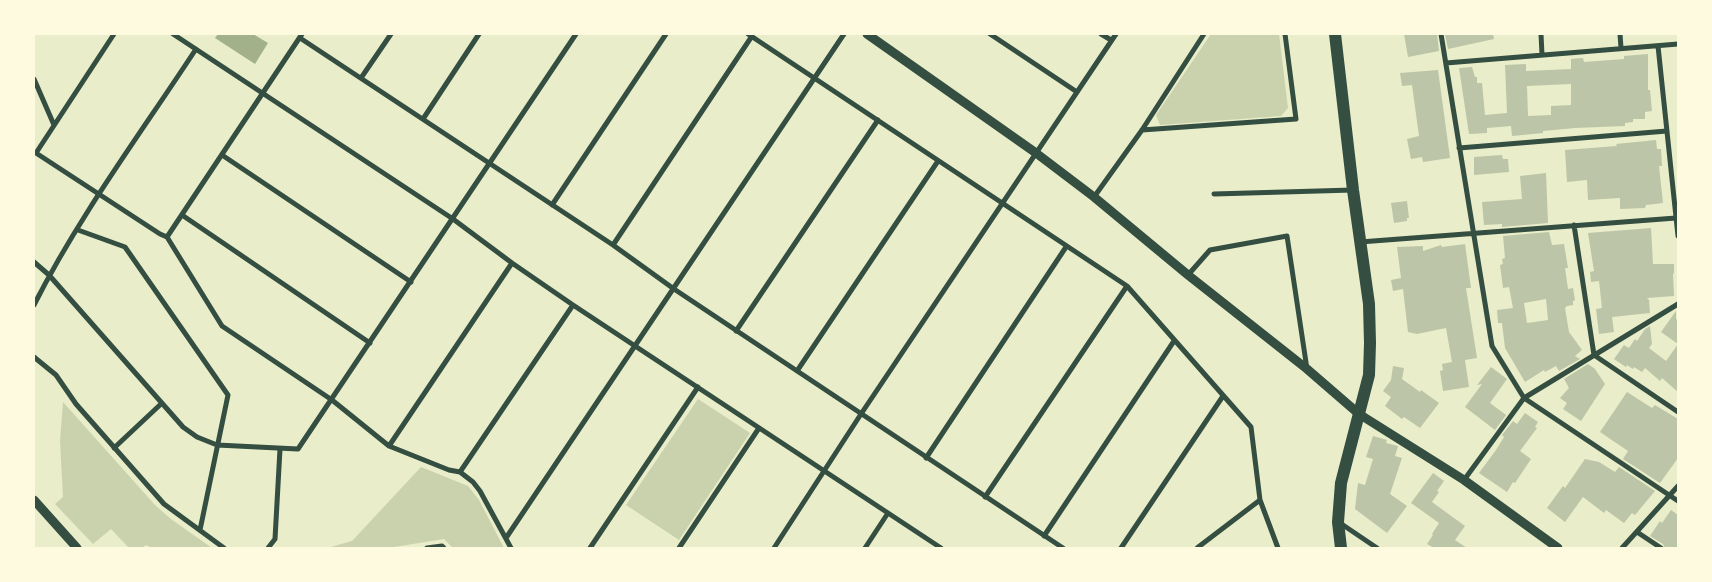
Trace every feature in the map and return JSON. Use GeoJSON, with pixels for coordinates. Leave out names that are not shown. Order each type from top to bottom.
{"type":"FeatureCollection","features":[{"type":"Feature","properties":{"kind":"main road"},"geometry":{"type":"LineString","coordinates":[[1335,34],[1353,190],[1369,304],[1370,343],[1369,375],[1342,482],[1338,522],[1341,548]]}},
{"type":"Feature","properties":{"kind":"street"},"geometry":{"type":"LineString","coordinates":[[114,34],[36,153],[167,237],[222,326],[332,400],[389,446],[448,470],[460,472],[474,482],[511,548]]}},
{"type":"Feature","properties":{"kind":"street"},"geometry":{"type":"LineString","coordinates":[[173,34],[453,219],[512,263],[941,548]]}},
{"type":"Feature","properties":{"kind":"street"},"geometry":{"type":"LineString","coordinates":[[361,78],[391,34]]}},
{"type":"Feature","properties":{"kind":"street"},"geometry":{"type":"LineString","coordinates":[[422,119],[479,34]]}},
{"type":"Feature","properties":{"kind":"street"},"geometry":{"type":"LineString","coordinates":[[34,262],[49,275],[183,427],[217,445],[298,449],[576,34]]}},
{"type":"Feature","properties":{"kind":"street"},"geometry":{"type":"LineString","coordinates":[[552,205],[666,34]]}},
{"type":"Feature","properties":{"kind":"street"},"geometry":{"type":"LineString","coordinates":[[506,538],[844,34]]}},
{"type":"Feature","properties":{"kind":"street"},"geometry":{"type":"LineString","coordinates":[[867,34],[1094,196],[1359,414],[1464,480],[1558,548]]}},
{"type":"Feature","properties":{"kind":"street"},"geometry":{"type":"LineString","coordinates":[[990,34],[1077,92]]}},
{"type":"Feature","properties":{"kind":"street"},"geometry":{"type":"LineString","coordinates":[[1101,34],[1111,40]]}},
{"type":"Feature","properties":{"kind":"street"},"geometry":{"type":"LineString","coordinates":[[774,548],[1001,203],[1116,34]]}},
{"type":"Feature","properties":{"kind":"street"},"geometry":{"type":"LineString","coordinates":[[1094,196],[1142,130],[1204,34]]}},
{"type":"Feature","properties":{"kind":"street"},"geometry":{"type":"LineString","coordinates":[[1142,130],[1296,119],[1285,34]]}},
{"type":"Feature","properties":{"kind":"street"},"geometry":{"type":"LineString","coordinates":[[1441,34],[1492,346],[1524,398],[1678,501]]}},
{"type":"Feature","properties":{"kind":"street"},"geometry":{"type":"LineString","coordinates":[[1541,34],[1542,54]]}},
{"type":"Feature","properties":{"kind":"street"},"geometry":{"type":"LineString","coordinates":[[1620,34],[1621,48]]}},
{"type":"Feature","properties":{"kind":"street"},"geometry":{"type":"LineString","coordinates":[[613,245],[750,35],[1127,286],[1251,427],[1260,500],[1278,548]]}},
{"type":"Feature","properties":{"kind":"street"},"geometry":{"type":"LineString","coordinates":[[167,237],[301,36],[422,119],[613,245],[736,331],[1063,548]]}},
{"type":"Feature","properties":{"kind":"street"},"geometry":{"type":"LineString","coordinates":[[1446,63],[1678,44]]}},
{"type":"Feature","properties":{"kind":"street"},"geometry":{"type":"LineString","coordinates":[[1658,46],[1678,236]]}},
{"type":"Feature","properties":{"kind":"street"},"geometry":{"type":"LineString","coordinates":[[34,305],[49,275],[100,194],[196,49]]}},
{"type":"Feature","properties":{"kind":"street"},"geometry":{"type":"LineString","coordinates":[[34,79],[54,125]]}},
{"type":"Feature","properties":{"kind":"street"},"geometry":{"type":"LineString","coordinates":[[736,331],[878,120]]}},
{"type":"Feature","properties":{"kind":"street"},"geometry":{"type":"LineString","coordinates":[[1459,148],[1667,131]]}},
{"type":"Feature","properties":{"kind":"street"},"geometry":{"type":"LineString","coordinates":[[222,155],[411,282]]}},
{"type":"Feature","properties":{"kind":"street"},"geometry":{"type":"LineString","coordinates":[[797,371],[938,160]]}},
{"type":"Feature","properties":{"kind":"street"},"geometry":{"type":"LineString","coordinates":[[1214,194],[1353,190]]}},
{"type":"Feature","properties":{"kind":"street"},"geometry":{"type":"LineString","coordinates":[[182,215],[370,343]]}},
{"type":"Feature","properties":{"kind":"street"},"geometry":{"type":"LineString","coordinates":[[1360,242],[1676,218]]}},
{"type":"Feature","properties":{"kind":"street"},"geometry":{"type":"LineString","coordinates":[[1574,225],[1594,355],[1678,412]]}},
{"type":"Feature","properties":{"kind":"street"},"geometry":{"type":"LineString","coordinates":[[78,230],[125,247],[228,395],[200,530]]}},
{"type":"Feature","properties":{"kind":"street"},"geometry":{"type":"LineString","coordinates":[[1188,275],[1210,250],[1287,236],[1307,370]]}},
{"type":"Feature","properties":{"kind":"street"},"geometry":{"type":"LineString","coordinates":[[926,458],[1066,246]]}},
{"type":"Feature","properties":{"kind":"street"},"geometry":{"type":"LineString","coordinates":[[389,446],[512,263]]}},
{"type":"Feature","properties":{"kind":"street"},"geometry":{"type":"LineString","coordinates":[[985,497],[1127,286]]}},
{"type":"Feature","properties":{"kind":"street"},"geometry":{"type":"LineString","coordinates":[[460,472],[573,304]]}},
{"type":"Feature","properties":{"kind":"street"},"geometry":{"type":"LineString","coordinates":[[1464,480],[1524,398],[1678,304]]}},
{"type":"Feature","properties":{"kind":"street"},"geometry":{"type":"LineString","coordinates":[[1044,536],[1174,341]]}},
{"type":"Feature","properties":{"kind":"street"},"geometry":{"type":"LineString","coordinates":[[34,357],[56,375],[76,404],[164,504],[224,548]]}},
{"type":"Feature","properties":{"kind":"street"},"geometry":{"type":"LineString","coordinates":[[590,548],[698,387]]}},
{"type":"Feature","properties":{"kind":"street"},"geometry":{"type":"LineString","coordinates":[[1121,548],[1223,396]]}},
{"type":"Feature","properties":{"kind":"street"},"geometry":{"type":"LineString","coordinates":[[114,448],[162,403]]}},
{"type":"Feature","properties":{"kind":"street"},"geometry":{"type":"LineString","coordinates":[[679,548],[759,428]]}},
{"type":"Feature","properties":{"kind":"street"},"geometry":{"type":"LineString","coordinates":[[268,548],[275,539],[280,449]]}},
{"type":"Feature","properties":{"kind":"street"},"geometry":{"type":"LineString","coordinates":[[1622,548],[1678,486]]}},
{"type":"Feature","properties":{"kind":"street"},"geometry":{"type":"LineString","coordinates":[[34,500],[77,548]]}},
{"type":"Feature","properties":{"kind":"street"},"geometry":{"type":"LineString","coordinates":[[1197,548],[1260,500]]}},
{"type":"Feature","properties":{"kind":"street"},"geometry":{"type":"LineString","coordinates":[[865,548],[888,513]]}},
{"type":"Feature","properties":{"kind":"street"},"geometry":{"type":"LineString","coordinates":[[1338,522],[1377,548]]}},
{"type":"Feature","properties":{"kind":"street"},"geometry":{"type":"LineString","coordinates":[[1637,532],[1661,548]]}},
{"type":"Feature","properties":{"kind":"street"},"geometry":{"type":"LineString","coordinates":[[427,548],[442,546],[444,548]]}},
{"type":"Feature","properties":{"kind":"shaded area"},"geometry":{"type":"Polygon","coordinates":[[[218,34],[253,34],[268,43],[255,64],[215,38],[218,34]]]}},
{"type":"Feature","properties":{"kind":"shaded area"},"geometry":{"type":"Polygon","coordinates":[[[1211,34],[1279,34],[1288,108],[1281,116],[1160,125],[1156,115],[1211,34]]]}},
{"type":"Feature","properties":{"kind":"shaded area"},"geometry":{"type":"Polygon","coordinates":[[[698,399],[750,433],[679,540],[626,505],[698,399]]]}},
{"type":"Feature","properties":{"kind":"shaded area"},"geometry":{"type":"Polygon","coordinates":[[[63,402],[155,505],[171,519],[212,548],[152,548],[146,545],[142,548],[129,548],[111,529],[93,544],[55,504],[63,497],[60,441],[63,402]]]}},
{"type":"Feature","properties":{"kind":"shaded area"},"geometry":{"type":"Polygon","coordinates":[[[421,467],[468,486],[479,500],[504,548],[453,548],[444,539],[388,548],[327,548],[352,541],[421,467]]]}},
{"type":"Feature","properties":{"kind":"building"},"geometry":{"type":"Polygon","coordinates":[[[1404,34],[1437,34],[1439,51],[1408,57],[1404,34]]]}},
{"type":"Feature","properties":{"kind":"building"},"geometry":{"type":"Polygon","coordinates":[[[1445,34],[1493,34],[1494,39],[1448,49],[1445,34]]]}},
{"type":"Feature","properties":{"kind":"building"},"geometry":{"type":"Polygon","coordinates":[[[1648,54],[1648,90],[1650,90],[1652,111],[1645,112],[1645,119],[1633,119],[1633,122],[1625,123],[1625,126],[1575,128],[1512,136],[1511,126],[1487,128],[1487,133],[1469,134],[1459,68],[1472,67],[1475,77],[1477,77],[1477,83],[1482,83],[1485,115],[1507,113],[1505,65],[1526,64],[1526,71],[1571,69],[1571,59],[1583,58],[1584,62],[1624,59],[1624,56],[1648,54]],[[1571,84],[1527,86],[1528,116],[1551,115],[1551,106],[1571,105],[1571,84]]]}},
{"type":"Feature","properties":{"kind":"building"},"geometry":{"type":"Polygon","coordinates":[[[1438,70],[1450,158],[1423,162],[1422,157],[1411,159],[1407,139],[1419,136],[1412,85],[1402,86],[1400,73],[1438,70]]]}},
{"type":"Feature","properties":{"kind":"building"},"geometry":{"type":"Polygon","coordinates":[[[1656,140],[1657,149],[1661,149],[1662,166],[1659,166],[1663,203],[1646,205],[1645,208],[1620,209],[1620,198],[1588,200],[1587,180],[1567,182],[1565,150],[1617,146],[1616,144],[1656,140]]]}},
{"type":"Feature","properties":{"kind":"building"},"geometry":{"type":"Polygon","coordinates":[[[1502,155],[1503,159],[1508,159],[1509,172],[1474,175],[1474,157],[1502,155]]]}},
{"type":"Feature","properties":{"kind":"building"},"geometry":{"type":"Polygon","coordinates":[[[1546,173],[1548,223],[1502,227],[1502,224],[1484,225],[1482,202],[1522,199],[1520,176],[1546,173]]]}},
{"type":"Feature","properties":{"kind":"building"},"geometry":{"type":"Polygon","coordinates":[[[1407,201],[1409,218],[1407,218],[1407,221],[1394,223],[1391,203],[1407,201]]]}},
{"type":"Feature","properties":{"kind":"building"},"geometry":{"type":"Polygon","coordinates":[[[1651,228],[1653,264],[1674,264],[1674,296],[1647,298],[1649,300],[1650,313],[1612,317],[1614,332],[1599,334],[1596,309],[1602,308],[1599,281],[1591,282],[1590,272],[1594,271],[1588,233],[1651,228]]]}},
{"type":"Feature","properties":{"kind":"building"},"geometry":{"type":"Polygon","coordinates":[[[1549,232],[1552,245],[1564,244],[1568,268],[1565,268],[1568,289],[1573,288],[1575,300],[1573,305],[1565,308],[1569,332],[1582,350],[1575,356],[1580,359],[1559,371],[1556,366],[1545,372],[1544,370],[1525,382],[1505,348],[1502,323],[1498,323],[1497,310],[1513,308],[1509,287],[1503,288],[1500,265],[1503,264],[1502,259],[1505,258],[1503,236],[1549,232]],[[1546,299],[1524,303],[1527,323],[1548,320],[1546,299]]]}},
{"type":"Feature","properties":{"kind":"building"},"geometry":{"type":"Polygon","coordinates":[[[1465,244],[1471,288],[1466,288],[1477,358],[1465,360],[1469,387],[1443,391],[1440,371],[1443,370],[1442,364],[1452,362],[1446,328],[1417,334],[1408,332],[1403,289],[1393,291],[1391,280],[1401,278],[1397,247],[1423,246],[1423,251],[1441,245],[1442,247],[1465,244]]]}},
{"type":"Feature","properties":{"kind":"building"},"geometry":{"type":"Polygon","coordinates":[[[1676,311],[1676,320],[1678,317],[1678,344],[1661,332],[1676,311]]]}},
{"type":"Feature","properties":{"kind":"building"},"geometry":{"type":"Polygon","coordinates":[[[1650,326],[1652,344],[1649,348],[1666,361],[1678,344],[1678,392],[1662,378],[1660,381],[1645,368],[1642,372],[1634,367],[1633,369],[1627,365],[1626,367],[1614,359],[1624,345],[1629,348],[1635,339],[1637,341],[1645,329],[1650,326]]]}},
{"type":"Feature","properties":{"kind":"building"},"geometry":{"type":"Polygon","coordinates":[[[1588,364],[1595,369],[1605,384],[1581,421],[1563,409],[1567,403],[1560,398],[1569,388],[1564,379],[1588,364]]]}},
{"type":"Feature","properties":{"kind":"building"},"geometry":{"type":"Polygon","coordinates":[[[1393,366],[1404,368],[1402,379],[1439,403],[1420,428],[1404,417],[1402,419],[1385,406],[1391,397],[1383,391],[1391,380],[1393,366]]]}},
{"type":"Feature","properties":{"kind":"building"},"geometry":{"type":"Polygon","coordinates":[[[1491,367],[1507,379],[1490,403],[1506,415],[1495,430],[1465,407],[1482,384],[1477,385],[1491,367]]]}},
{"type":"Feature","properties":{"kind":"building"},"geometry":{"type":"Polygon","coordinates":[[[1627,392],[1652,408],[1655,405],[1678,419],[1678,458],[1660,483],[1623,459],[1628,451],[1600,432],[1627,392]]]}},
{"type":"Feature","properties":{"kind":"building"},"geometry":{"type":"Polygon","coordinates":[[[1525,413],[1538,422],[1535,427],[1537,428],[1520,451],[1531,459],[1507,492],[1479,473],[1504,437],[1502,435],[1513,421],[1517,424],[1525,413]]]}},
{"type":"Feature","properties":{"kind":"building"},"geometry":{"type":"Polygon","coordinates":[[[1373,436],[1387,440],[1386,443],[1398,446],[1395,456],[1402,458],[1390,494],[1407,506],[1387,533],[1355,509],[1358,483],[1365,485],[1373,459],[1366,457],[1373,436]]]}},
{"type":"Feature","properties":{"kind":"building"},"geometry":{"type":"Polygon","coordinates":[[[1585,459],[1599,462],[1615,472],[1619,467],[1655,491],[1635,515],[1632,513],[1624,523],[1606,510],[1604,513],[1583,497],[1565,522],[1547,508],[1563,486],[1565,488],[1585,459]]]}},
{"type":"Feature","properties":{"kind":"building"},"geometry":{"type":"Polygon","coordinates":[[[1433,473],[1444,481],[1432,502],[1465,526],[1455,540],[1467,548],[1434,548],[1427,544],[1439,523],[1411,503],[1433,473]]]}},
{"type":"Feature","properties":{"kind":"building"},"geometry":{"type":"Polygon","coordinates":[[[1671,510],[1678,515],[1678,548],[1665,548],[1663,544],[1650,536],[1660,521],[1662,523],[1671,510]]]}}]}
